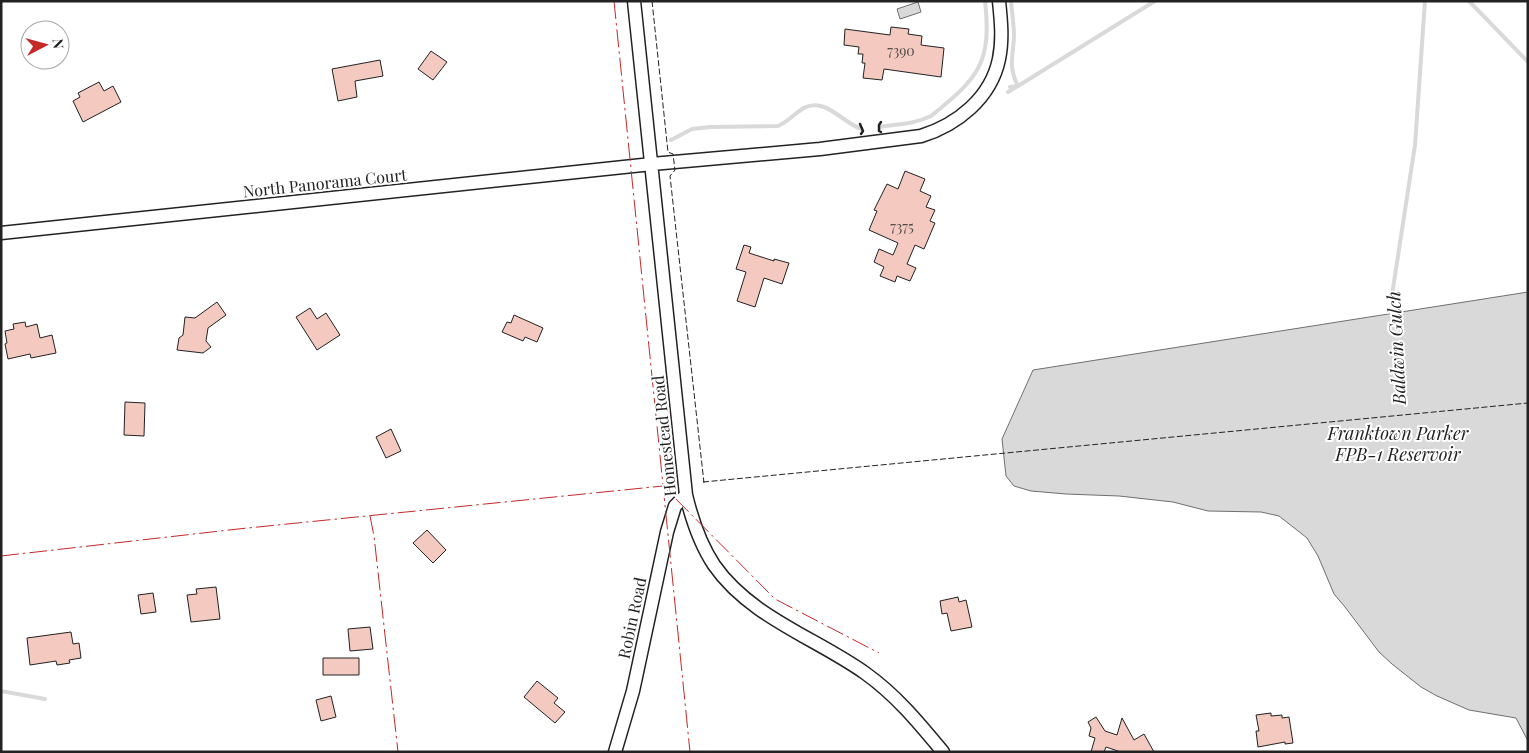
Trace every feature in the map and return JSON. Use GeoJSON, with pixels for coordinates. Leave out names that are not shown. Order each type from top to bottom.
{"type":"FeatureCollection","features":[{"type":"Feature","properties":{"kind":"street","name":"Homestead Road"},"geometry":{"type":"LineString","coordinates":[[634,1],[686,495],[696,529],[714,565],[738,593],[763,612],[849,663],[879,684],[916,718],[942,752]]}},
{"type":"Feature","properties":{"kind":"street","name":"North Panorama Court"},"geometry":{"type":"LineString","coordinates":[[1,233],[652,164],[820,149],[920,136],[944,127],[971,109],[984,92],[997,66],[1001,33],[999,1]]}},
{"type":"Feature","properties":{"kind":"street","name":"Robin Road"},"geometry":{"type":"LineString","coordinates":[[615,752],[636,682],[674,506],[686,495]]}},
{"type":"Feature","properties":{"kind":"water"},"geometry":{"type":"Polygon","coordinates":[[[918,2],[921,12],[900,19],[897,9],[918,2]]]}},
{"type":"Feature","properties":{"kind":"water","name":"Franktown Parker FPB-1 Reservoir"},"geometry":{"type":"Polygon","coordinates":[[[1528,292],[1528,741],[1516,718],[1469,710],[1421,687],[1392,664],[1379,652],[1334,594],[1318,556],[1307,538],[1279,516],[1261,512],[1208,511],[1173,502],[1119,496],[1031,491],[1014,486],[1006,476],[1002,439],[1033,370],[1528,292]]]}},
{"type":"Feature","properties":{"kind":"building"},"geometry":{"type":"Polygon","coordinates":[[[891,27],[909,29],[908,34],[922,36],[921,45],[944,48],[941,77],[884,69],[882,80],[863,78],[865,63],[862,63],[863,54],[858,54],[859,47],[844,45],[845,29],[890,35],[891,27]]]}},
{"type":"Feature","properties":{"kind":"building"},"geometry":{"type":"Polygon","coordinates":[[[431,51],[447,62],[433,80],[418,69],[431,51]]]}},
{"type":"Feature","properties":{"kind":"building"},"geometry":{"type":"Polygon","coordinates":[[[380,60],[383,76],[355,81],[357,97],[338,101],[332,69],[380,60]]]}},
{"type":"Feature","properties":{"kind":"building"},"geometry":{"type":"Polygon","coordinates":[[[99,82],[104,91],[113,86],[121,102],[83,122],[73,101],[80,97],[78,93],[99,82]]]}},
{"type":"Feature","properties":{"kind":"building"},"geometry":{"type":"Polygon","coordinates":[[[905,171],[925,179],[920,191],[931,196],[926,207],[935,210],[930,221],[935,223],[924,249],[915,245],[907,264],[916,268],[910,281],[897,276],[895,282],[880,276],[884,267],[874,262],[879,249],[893,255],[898,243],[869,230],[877,211],[874,210],[887,184],[898,189],[905,171]]]}},
{"type":"Feature","properties":{"kind":"building"},"geometry":{"type":"Polygon","coordinates":[[[744,245],[751,247],[749,253],[774,261],[774,259],[789,263],[782,284],[764,278],[755,307],[737,301],[746,272],[736,269],[744,245]]]}},
{"type":"Feature","properties":{"kind":"building"},"geometry":{"type":"Polygon","coordinates":[[[217,302],[226,315],[208,328],[206,341],[211,347],[203,353],[177,350],[179,338],[183,335],[185,317],[195,318],[217,302]]]}},
{"type":"Feature","properties":{"kind":"building"},"geometry":{"type":"Polygon","coordinates":[[[310,308],[317,319],[326,313],[340,335],[317,350],[296,317],[310,308]]]}},
{"type":"Feature","properties":{"kind":"building"},"geometry":{"type":"Polygon","coordinates":[[[514,315],[543,328],[537,342],[525,337],[523,341],[502,332],[507,322],[511,323],[514,315]]]}},
{"type":"Feature","properties":{"kind":"building"},"geometry":{"type":"Polygon","coordinates":[[[25,322],[26,327],[37,324],[40,338],[52,335],[56,353],[31,358],[30,354],[8,359],[5,331],[14,329],[13,324],[25,322]]]}},
{"type":"Feature","properties":{"kind":"building"},"geometry":{"type":"Polygon","coordinates":[[[125,402],[145,403],[144,436],[124,435],[125,402]]]}},
{"type":"Feature","properties":{"kind":"building"},"geometry":{"type":"Polygon","coordinates":[[[391,429],[401,451],[386,458],[376,437],[391,429]]]}},
{"type":"Feature","properties":{"kind":"building"},"geometry":{"type":"Polygon","coordinates":[[[427,530],[446,550],[433,563],[413,543],[427,530]]]}},
{"type":"Feature","properties":{"kind":"building"},"geometry":{"type":"Polygon","coordinates":[[[216,587],[220,619],[191,622],[187,595],[197,594],[196,589],[216,587]]]}},
{"type":"Feature","properties":{"kind":"building"},"geometry":{"type":"Polygon","coordinates":[[[153,593],[156,612],[141,614],[138,595],[153,593]]]}},
{"type":"Feature","properties":{"kind":"building"},"geometry":{"type":"Polygon","coordinates":[[[958,597],[959,602],[966,600],[972,627],[951,631],[947,613],[942,614],[940,601],[958,597]]]}},
{"type":"Feature","properties":{"kind":"building"},"geometry":{"type":"Polygon","coordinates":[[[370,627],[373,649],[350,651],[348,629],[370,627]]]}},
{"type":"Feature","properties":{"kind":"building"},"geometry":{"type":"Polygon","coordinates":[[[71,632],[73,644],[79,643],[81,658],[69,660],[70,663],[57,665],[56,661],[30,665],[27,638],[71,632]]]}},
{"type":"Feature","properties":{"kind":"building"},"geometry":{"type":"Polygon","coordinates":[[[323,658],[359,658],[359,675],[323,675],[323,658]]]}},
{"type":"Feature","properties":{"kind":"building"},"geometry":{"type":"Polygon","coordinates":[[[537,681],[558,698],[554,703],[565,712],[555,723],[524,697],[537,681]]]}},
{"type":"Feature","properties":{"kind":"building"},"geometry":{"type":"Polygon","coordinates":[[[331,696],[336,717],[321,721],[316,700],[331,696]]]}},
{"type":"Feature","properties":{"kind":"building"},"geometry":{"type":"Polygon","coordinates":[[[1271,713],[1271,716],[1282,715],[1282,718],[1289,717],[1293,743],[1285,744],[1285,742],[1258,747],[1256,731],[1259,731],[1256,715],[1271,713]]]}},
{"type":"Feature","properties":{"kind":"building"},"geometry":{"type":"Polygon","coordinates":[[[1096,717],[1105,731],[1117,735],[1122,718],[1134,740],[1144,734],[1154,752],[1121,752],[1106,747],[1104,752],[1091,752],[1095,738],[1089,736],[1091,728],[1088,722],[1096,717]]]}},
{"type":"Feature","properties":{"kind":"waterway"},"geometry":{"type":"LineString","coordinates":[[880,127],[913,122],[931,116],[971,80],[983,55],[986,40],[985,1]]}},
{"type":"Feature","properties":{"kind":"waterway"},"geometry":{"type":"LineString","coordinates":[[1008,92],[1018,86],[1012,67],[1014,37],[1011,1]]}},
{"type":"Feature","properties":{"kind":"waterway"},"geometry":{"type":"LineString","coordinates":[[1010,87],[1018,86],[1155,1]]}},
{"type":"Feature","properties":{"kind":"waterway","name":"Baldwin Gulch"},"geometry":{"type":"LineString","coordinates":[[1393,317],[1392,295],[1415,145],[1425,1]]}},
{"type":"Feature","properties":{"kind":"waterway"},"geometry":{"type":"LineString","coordinates":[[1469,1],[1528,62]]}},
{"type":"Feature","properties":{"kind":"waterway"},"geometry":{"type":"LineString","coordinates":[[671,140],[692,129],[778,126],[804,108],[812,105],[826,108],[861,129]]}},
{"type":"Feature","properties":{"kind":"waterway"},"geometry":{"type":"LineString","coordinates":[[1,691],[45,699]]}},
{"type":"Feature","properties":{"kind":"fence"},"geometry":{"type":"LineString","coordinates":[[652,1],[668,152],[673,154],[675,170],[670,176],[704,483]]}},
{"type":"Feature","properties":{"kind":"fence"},"geometry":{"type":"LineString","coordinates":[[703,482],[1528,403]]}},
{"type":"Feature","properties":{"kind":"wall"},"geometry":{"type":"LineString","coordinates":[[881,122],[879,131],[881,132]]}},
{"type":"Feature","properties":{"kind":"wall"},"geometry":{"type":"LineString","coordinates":[[860,124],[863,131],[861,134]]}},
{"type":"Feature","properties":{"kind":"power"},"geometry":{"type":"LineString","coordinates":[[614,1],[690,752]]}},
{"type":"Feature","properties":{"kind":"power"},"geometry":{"type":"LineString","coordinates":[[1,556],[238,529],[663,486],[775,599],[879,653]]}},
{"type":"Feature","properties":{"kind":"power"},"geometry":{"type":"LineString","coordinates":[[370,516],[374,536],[398,752]]}}]}
